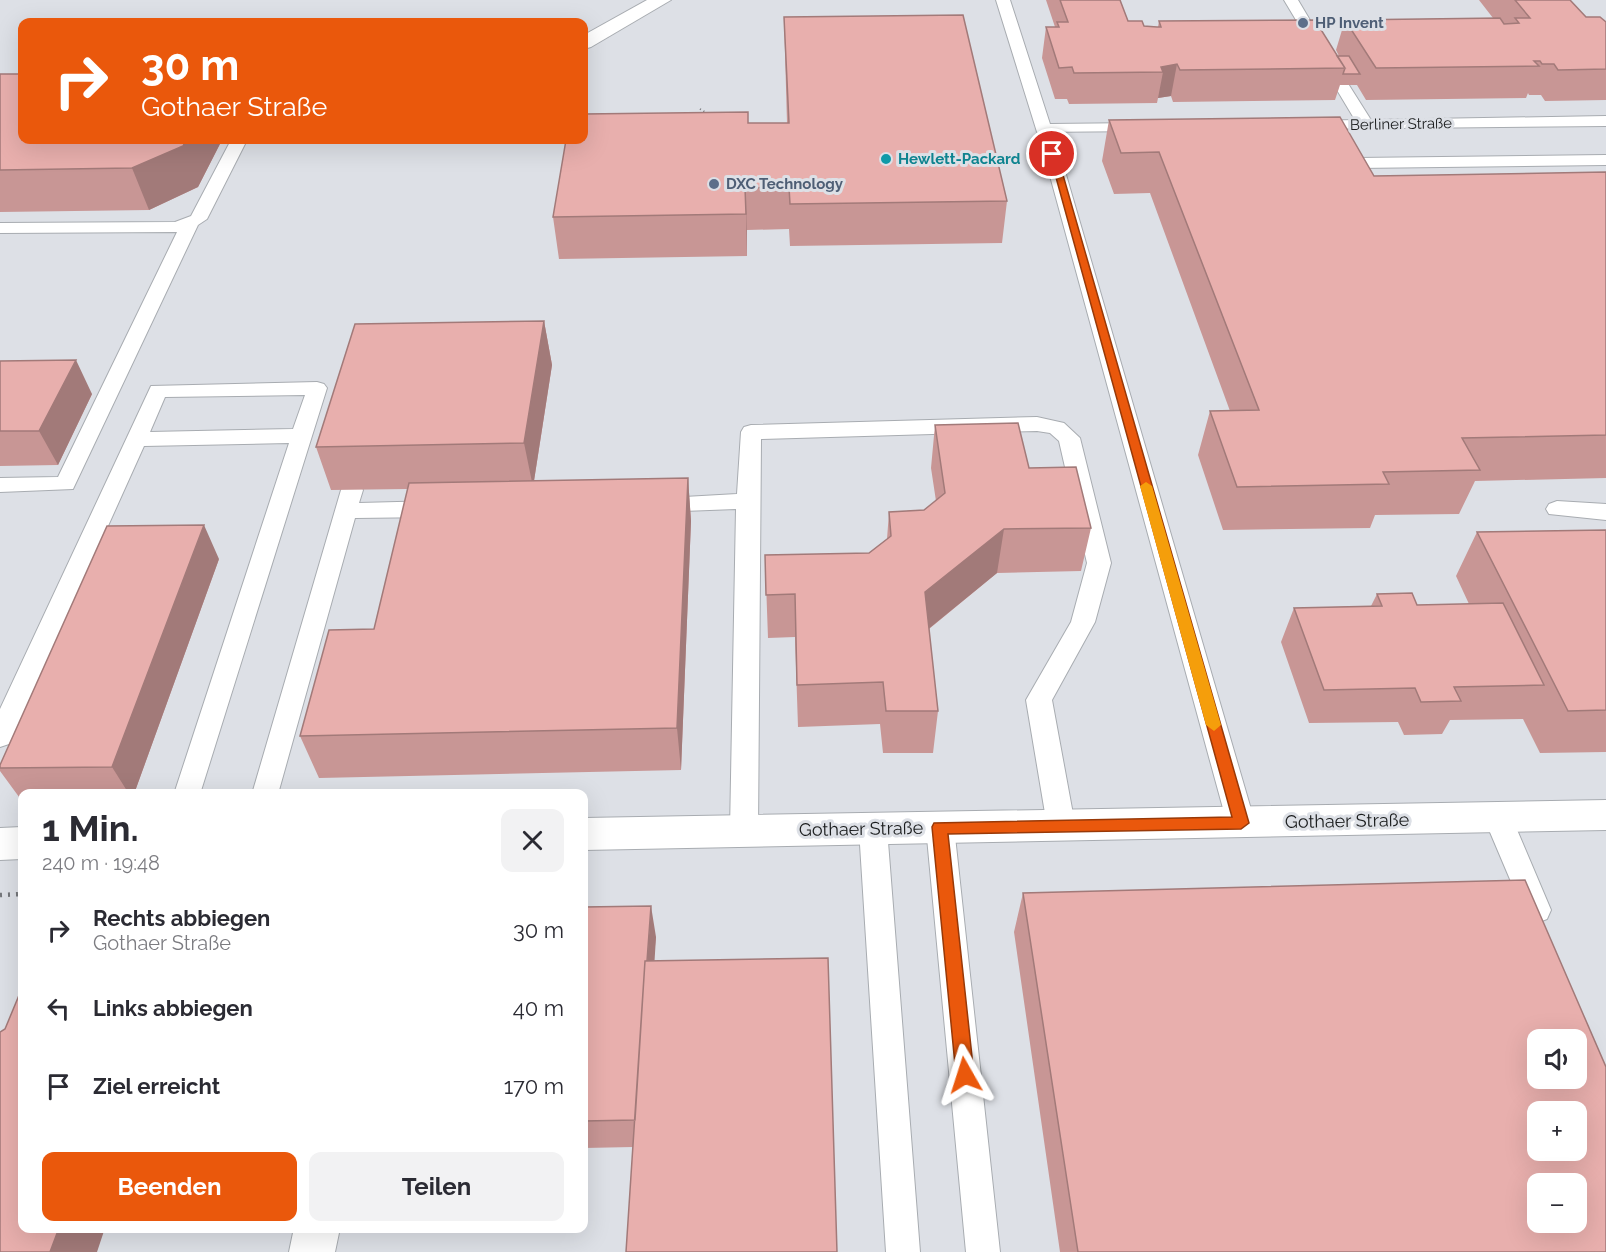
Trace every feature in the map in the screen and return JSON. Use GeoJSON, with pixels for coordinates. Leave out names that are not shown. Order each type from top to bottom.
{"type":"FeatureCollection","features":[{"type":"Feature","properties":{"kind":"street"},"geometry":{"type":"LineString","coordinates":[[588,41],[661,0]]}},
{"type":"Feature","properties":{"kind":"street","name":"Gothaer Straße"},"geometry":{"type":"LineString","coordinates":[[588,834],[1606,815]]}},
{"type":"Feature","properties":{"kind":"street"},"geometry":{"type":"LineString","coordinates":[[0,844],[18,843]]}},
{"type":"Feature","properties":{"kind":"street"},"geometry":{"type":"LineString","coordinates":[[312,1252],[316,1233]]}},
{"type":"Feature","properties":{"kind":"lane"},"geometry":{"type":"LineString","coordinates":[[1003,0],[1043,129],[1151,128]]}},
{"type":"Feature","properties":{"kind":"lane"},"geometry":{"type":"LineString","coordinates":[[1291,0],[1326,58]]}},
{"type":"Feature","properties":{"kind":"lane"},"geometry":{"type":"LineString","coordinates":[[1028,82],[1047,83]]}},
{"type":"Feature","properties":{"kind":"lane"},"geometry":{"type":"LineString","coordinates":[[1342,85],[1366,125]]}},
{"type":"Feature","properties":{"kind":"lane","name":"Berliner Straße"},"geometry":{"type":"LineString","coordinates":[[1294,126],[1606,121]]}},
{"type":"Feature","properties":{"kind":"lane"},"geometry":{"type":"LineString","coordinates":[[0,485],[65,484],[190,224],[201,214],[237,144]]}},
{"type":"Feature","properties":{"kind":"lane"},"geometry":{"type":"LineString","coordinates":[[1052,154],[1241,823]]}},
{"type":"Feature","properties":{"kind":"lane"},"geometry":{"type":"LineString","coordinates":[[1357,163],[1606,160]]}},
{"type":"Feature","properties":{"kind":"lane"},"geometry":{"type":"LineString","coordinates":[[0,228],[190,224]]}},
{"type":"Feature","properties":{"kind":"lane"},"geometry":{"type":"LineString","coordinates":[[0,737],[158,391],[317,388],[189,789]]}},
{"type":"Feature","properties":{"kind":"lane"},"geometry":{"type":"LineString","coordinates":[[744,831],[747,501],[751,432],[1037,424],[1057,428],[1069,438],[1099,563],[1083,622],[1039,700],[1061,825]]}},
{"type":"Feature","properties":{"kind":"lane"},"geometry":{"type":"LineString","coordinates":[[136,440],[302,436]]}},
{"type":"Feature","properties":{"kind":"lane"},"geometry":{"type":"LineString","coordinates":[[266,789],[349,501],[452,509]]}},
{"type":"Feature","properties":{"kind":"lane"},"geometry":{"type":"LineString","coordinates":[[641,504],[747,501]]}},
{"type":"Feature","properties":{"kind":"lane"},"geometry":{"type":"LineString","coordinates":[[1557,509],[1606,512]]}},
{"type":"Feature","properties":{"kind":"lane"},"geometry":{"type":"LineString","coordinates":[[1498,818],[1550,938]]}},
{"type":"Feature","properties":{"kind":"lane"},"geometry":{"type":"LineString","coordinates":[[940,827],[983,1252]]}},
{"type":"Feature","properties":{"kind":"lane"},"geometry":{"type":"LineString","coordinates":[[873,829],[903,1252]]}},
{"type":"Feature","properties":{"kind":"path"},"geometry":{"type":"LineString","coordinates":[[700,109],[710,115]]}},
{"type":"Feature","properties":{"kind":"path"},"geometry":{"type":"LineString","coordinates":[[0,895],[18,894]]}},
{"type":"Feature","properties":{"kind":"building"},"geometry":{"type":"Polygon","coordinates":[[[1060,0],[1120,0],[1128,21],[1142,21],[1144,26],[1161,27],[1159,21],[1315,20],[1345,68],[1180,70],[1177,64],[1161,67],[1163,72],[1074,73],[1072,67],[1059,68],[1046,27],[1059,27],[1057,22],[1068,22],[1060,0]]]}},
{"type":"Feature","properties":{"kind":"building"},"geometry":{"type":"Polygon","coordinates":[[[1515,0],[1570,0],[1586,17],[1600,17],[1606,22],[1606,69],[1558,70],[1554,64],[1542,64],[1540,61],[1534,61],[1539,66],[1376,68],[1345,20],[1500,18],[1504,24],[1519,23],[1515,18],[1530,18],[1515,0]]]}},
{"type":"Feature","properties":{"kind":"building","name":"Hewlett-Packard"},"geometry":{"type":"Polygon","coordinates":[[[963,15],[1007,201],[790,204],[789,187],[745,188],[746,214],[553,217],[565,144],[588,144],[588,114],[748,112],[748,123],[789,123],[784,17],[963,15]]]}},
{"type":"Feature","properties":{"kind":"building"},"geometry":{"type":"Polygon","coordinates":[[[1337,56],[1349,56],[1360,74],[1343,74],[1345,68],[1337,56]]]}},
{"type":"Feature","properties":{"kind":"building"},"geometry":{"type":"Polygon","coordinates":[[[0,74],[18,74],[18,144],[184,144],[132,168],[0,170],[0,74]]]}},
{"type":"Feature","properties":{"kind":"building"},"geometry":{"type":"Polygon","coordinates":[[[1340,117],[1374,176],[1606,172],[1606,435],[1462,438],[1480,470],[1383,472],[1389,484],[1237,487],[1210,411],[1259,410],[1159,152],[1121,153],[1109,120],[1340,117]]]}},
{"type":"Feature","properties":{"kind":"building"},"geometry":{"type":"Polygon","coordinates":[[[544,321],[524,443],[316,447],[355,324],[544,321]]]}},
{"type":"Feature","properties":{"kind":"building"},"geometry":{"type":"Polygon","coordinates":[[[76,360],[39,431],[0,431],[0,361],[76,360]]]}},
{"type":"Feature","properties":{"kind":"building"},"geometry":{"type":"Polygon","coordinates":[[[1018,423],[1029,468],[1076,467],[1091,528],[1004,529],[925,592],[938,711],[886,711],[883,682],[797,685],[795,594],[766,595],[765,555],[869,553],[891,536],[889,512],[924,510],[945,493],[935,425],[1018,423]]]}},
{"type":"Feature","properties":{"kind":"building"},"geometry":{"type":"Polygon","coordinates":[[[688,478],[677,728],[300,736],[329,630],[374,629],[409,483],[688,478]]]}},
{"type":"Feature","properties":{"kind":"building"},"geometry":{"type":"Polygon","coordinates":[[[204,525],[112,767],[0,768],[107,526],[204,525]]]}},
{"type":"Feature","properties":{"kind":"building"},"geometry":{"type":"Polygon","coordinates":[[[1606,530],[1606,710],[1568,711],[1477,532],[1606,530]]]}},
{"type":"Feature","properties":{"kind":"building"},"geometry":{"type":"Polygon","coordinates":[[[1412,593],[1417,605],[1503,603],[1544,685],[1454,687],[1461,701],[1421,702],[1415,688],[1324,690],[1294,608],[1382,606],[1377,594],[1412,593]]]}},
{"type":"Feature","properties":{"kind":"building"},"geometry":{"type":"Polygon","coordinates":[[[1525,880],[1606,1067],[1606,1252],[1078,1252],[1023,893],[1525,880]]]}},
{"type":"Feature","properties":{"kind":"building"},"geometry":{"type":"Polygon","coordinates":[[[651,906],[647,961],[645,961],[635,1120],[588,1121],[588,907],[651,906]]]}},
{"type":"Feature","properties":{"kind":"building"},"geometry":{"type":"Polygon","coordinates":[[[828,958],[837,1252],[626,1252],[645,961],[828,958]]]}},
{"type":"Feature","properties":{"kind":"building"},"geometry":{"type":"Polygon","coordinates":[[[18,998],[18,1233],[57,1233],[50,1252],[0,1252],[0,1032],[5,1029],[18,998]]]}},
{"type":"Feature","properties":{"kind":"slow traffic"},"geometry":{"type":"LineString","coordinates":[[1146,486],[1214,725]]}},
{"type":"Feature","properties":{"kind":"place","name":"HP Invent"},"geometry":{"type":"Point","coordinates":[1303,23]}},
{"type":"Feature","properties":{"kind":"place","name":"Hewlett-Packard"},"geometry":{"type":"Point","coordinates":[886,159]}},
{"type":"Feature","properties":{"kind":"place","name":"DXC Technology"},"geometry":{"type":"Point","coordinates":[714,184]}},
{"type":"Feature","properties":{"kind":"route"},"geometry":{"type":"LineString","coordinates":[[965,1075],[940,827],[1241,823],[1052,154]]}}]}
